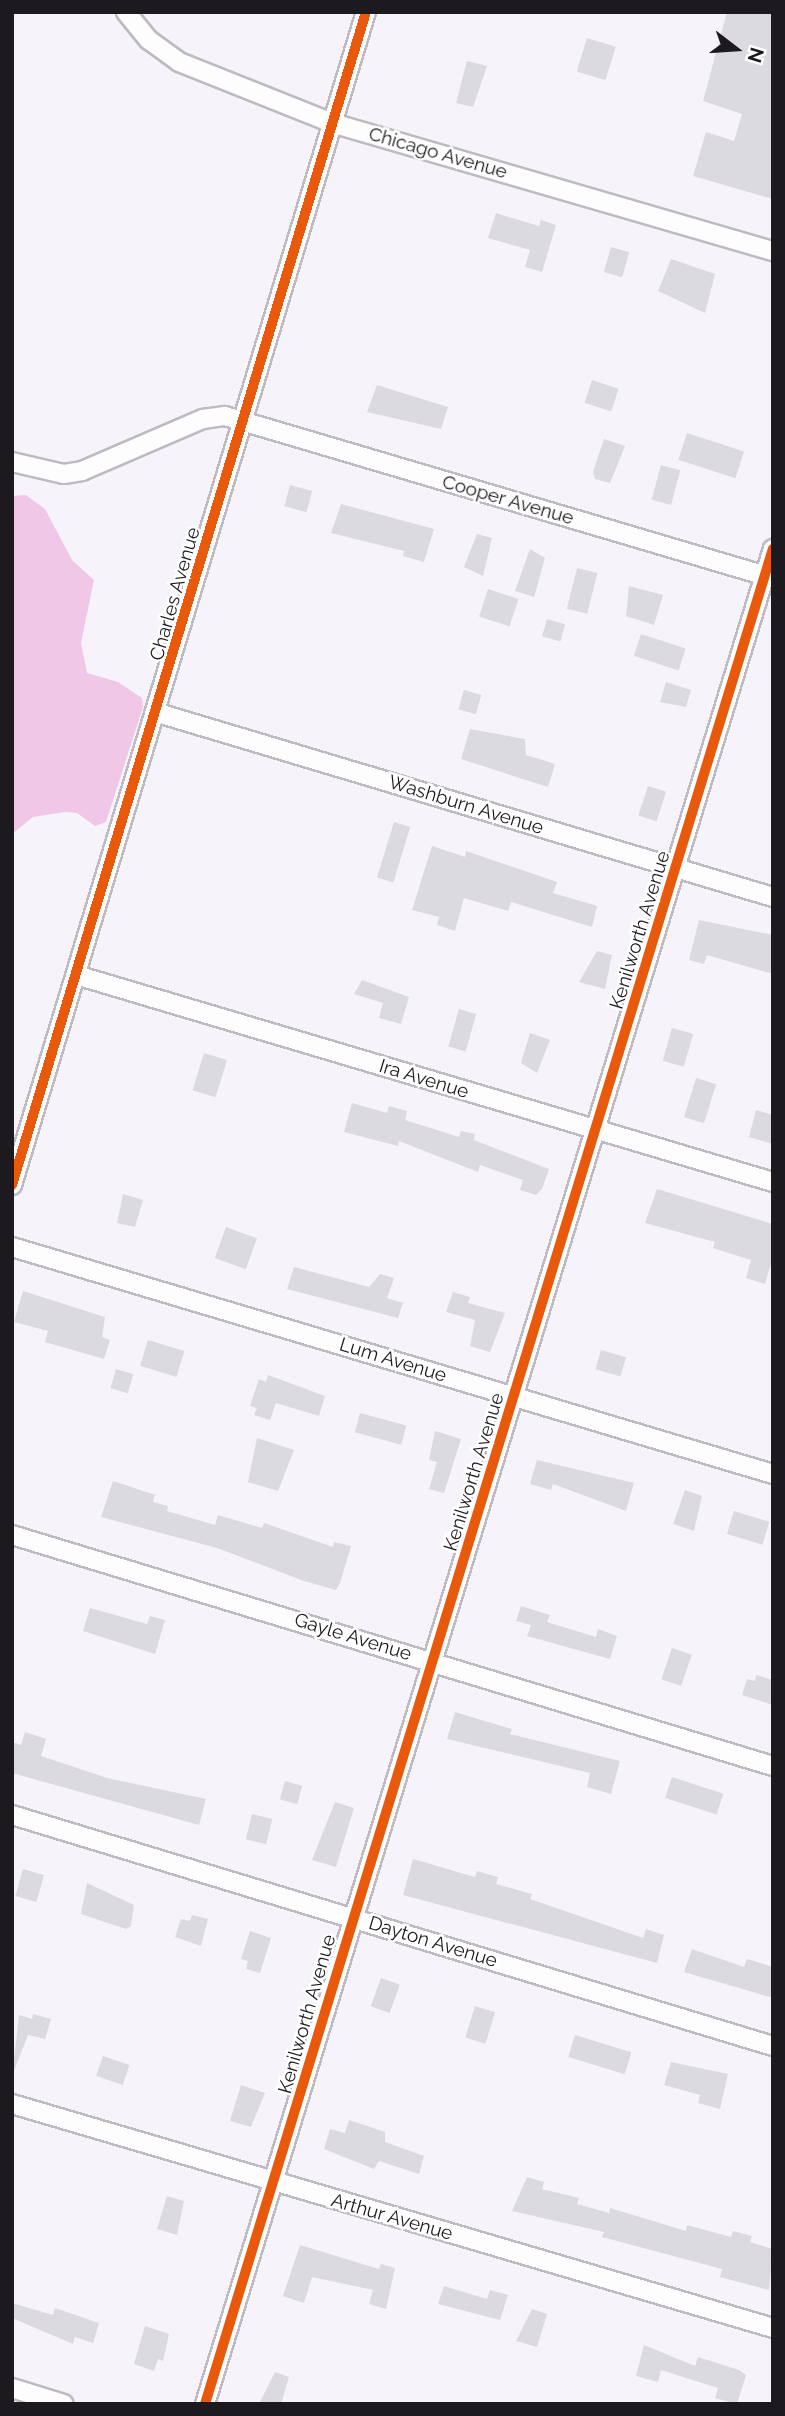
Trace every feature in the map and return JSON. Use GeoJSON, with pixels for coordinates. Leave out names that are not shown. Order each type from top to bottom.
{"type":"FeatureCollection","features":[{"type":"Feature","properties":{"kind":"street","name":"Chicago Avenue"},"geometry":{"type":"LineString","coordinates":[[126,12],[149,40],[179,62],[332,123],[773,251]]}},
{"type":"Feature","properties":{"kind":"street","name":"Charles Avenue"},"geometry":{"type":"LineString","coordinates":[[12,1185],[158,713],[366,12]]}},
{"type":"Feature","properties":{"kind":"street","name":"Cooper Avenue"},"geometry":{"type":"LineString","coordinates":[[12,462],[64,474],[82,471],[203,419],[225,416],[769,577]]}},
{"type":"Feature","properties":{"kind":"street","name":"Kenilworth Avenue"},"geometry":{"type":"LineString","coordinates":[[205,2404],[769,577],[773,549]]}},
{"type":"Feature","properties":{"kind":"street","name":"Washburn Avenue"},"geometry":{"type":"LineString","coordinates":[[158,713],[773,897]]}},
{"type":"Feature","properties":{"kind":"street","name":"Ira Avenue"},"geometry":{"type":"LineString","coordinates":[[76,975],[773,1182]]}},
{"type":"Feature","properties":{"kind":"street","name":"Lum Avenue"},"geometry":{"type":"LineString","coordinates":[[12,1247],[773,1474]]}},
{"type":"Feature","properties":{"kind":"street","name":"Gayle Avenue"},"geometry":{"type":"LineString","coordinates":[[12,1535],[435,1661],[773,1766]]}},
{"type":"Feature","properties":{"kind":"street","name":"Dayton Avenue"},"geometry":{"type":"LineString","coordinates":[[12,1815],[773,2046]]}},
{"type":"Feature","properties":{"kind":"street","name":"Arthur Avenue"},"geometry":{"type":"LineString","coordinates":[[12,2105],[773,2328]]}},
{"type":"Feature","properties":{"kind":"street"},"geometry":{"type":"LineString","coordinates":[[12,2388],[64,2404]]}},
{"type":"Feature","properties":{"kind":"shaded area"},"geometry":{"type":"Polygon","coordinates":[[[26,495],[45,509],[72,560],[94,580],[81,643],[87,673],[118,682],[142,698],[143,707],[106,822],[95,826],[77,813],[65,812],[33,817],[12,834],[12,496],[26,495]]]}},
{"type":"Feature","properties":{"kind":"building"},"geometry":{"type":"Polygon","coordinates":[[[727,12],[773,12],[773,199],[693,176],[706,132],[734,141],[742,114],[703,101],[727,12]]]}},
{"type":"Feature","properties":{"kind":"building"},"geometry":{"type":"Polygon","coordinates":[[[587,38],[616,47],[605,80],[577,71],[587,38]]]}},
{"type":"Feature","properties":{"kind":"building"},"geometry":{"type":"Polygon","coordinates":[[[467,61],[487,66],[473,107],[456,103],[467,61]]]}},
{"type":"Feature","properties":{"kind":"building"},"geometry":{"type":"Polygon","coordinates":[[[496,213],[539,226],[541,220],[556,225],[542,272],[525,267],[530,250],[488,238],[496,213]]]}},
{"type":"Feature","properties":{"kind":"building"},"geometry":{"type":"Polygon","coordinates":[[[611,247],[629,252],[622,277],[604,272],[611,247]]]}},
{"type":"Feature","properties":{"kind":"building"},"geometry":{"type":"Polygon","coordinates":[[[671,259],[715,274],[705,313],[658,291],[671,259]]]}},
{"type":"Feature","properties":{"kind":"building"},"geometry":{"type":"Polygon","coordinates":[[[592,380],[619,389],[611,411],[585,403],[592,380]]]}},
{"type":"Feature","properties":{"kind":"building"},"geometry":{"type":"Polygon","coordinates":[[[377,385],[448,407],[441,429],[367,412],[377,385]]]}},
{"type":"Feature","properties":{"kind":"building"},"geometry":{"type":"Polygon","coordinates":[[[687,433],[744,452],[735,478],[678,460],[687,433]]]}},
{"type":"Feature","properties":{"kind":"building"},"geometry":{"type":"Polygon","coordinates":[[[604,439],[625,446],[610,483],[595,479],[593,472],[604,439]]]}},
{"type":"Feature","properties":{"kind":"building"},"geometry":{"type":"Polygon","coordinates":[[[661,465],[680,470],[671,505],[652,500],[661,465]]]}},
{"type":"Feature","properties":{"kind":"building"},"geometry":{"type":"Polygon","coordinates":[[[290,485],[312,491],[307,512],[284,506],[290,485]]]}},
{"type":"Feature","properties":{"kind":"building"},"geometry":{"type":"Polygon","coordinates":[[[341,504],[434,529],[424,562],[403,556],[404,551],[331,533],[341,504]]]}},
{"type":"Feature","properties":{"kind":"building"},"geometry":{"type":"Polygon","coordinates":[[[477,534],[492,538],[483,576],[464,567],[477,534]]]}},
{"type":"Feature","properties":{"kind":"building"},"geometry":{"type":"Polygon","coordinates":[[[530,549],[545,558],[534,597],[515,591],[530,549]]]}},
{"type":"Feature","properties":{"kind":"building"},"geometry":{"type":"Polygon","coordinates":[[[577,568],[597,573],[587,614],[567,609],[577,568]]]}},
{"type":"Feature","properties":{"kind":"building"},"geometry":{"type":"Polygon","coordinates":[[[629,586],[663,595],[654,625],[626,616],[629,586]]]}},
{"type":"Feature","properties":{"kind":"building"},"geometry":{"type":"Polygon","coordinates":[[[488,589],[518,599],[509,626],[479,617],[488,589]]]}},
{"type":"Feature","properties":{"kind":"building"},"geometry":{"type":"Polygon","coordinates":[[[547,619],[565,624],[560,642],[542,636],[547,619]]]}},
{"type":"Feature","properties":{"kind":"building"},"geometry":{"type":"Polygon","coordinates":[[[641,634],[686,649],[679,670],[634,656],[641,634]]]}},
{"type":"Feature","properties":{"kind":"building"},"geometry":{"type":"Polygon","coordinates":[[[666,682],[691,690],[686,707],[660,702],[666,682]]]}},
{"type":"Feature","properties":{"kind":"building"},"geometry":{"type":"Polygon","coordinates":[[[464,690],[481,695],[476,714],[458,709],[464,690]]]}},
{"type":"Feature","properties":{"kind":"building"},"geometry":{"type":"Polygon","coordinates":[[[470,729],[525,739],[526,755],[555,764],[548,787],[461,759],[470,729]]]}},
{"type":"Feature","properties":{"kind":"building"},"geometry":{"type":"Polygon","coordinates":[[[648,786],[666,792],[656,821],[638,815],[648,786]]]}},
{"type":"Feature","properties":{"kind":"building"},"geometry":{"type":"Polygon","coordinates":[[[394,822],[410,827],[393,882],[377,877],[394,822]]]}},
{"type":"Feature","properties":{"kind":"building"},"geometry":{"type":"Polygon","coordinates":[[[432,846],[465,857],[466,851],[557,882],[553,893],[597,906],[592,927],[511,902],[508,911],[464,898],[455,931],[437,925],[439,917],[412,910],[432,846]]]}},
{"type":"Feature","properties":{"kind":"building"},"geometry":{"type":"Polygon","coordinates":[[[699,920],[773,935],[773,974],[707,955],[704,964],[689,960],[699,920]]]}},
{"type":"Feature","properties":{"kind":"building"},"geometry":{"type":"Polygon","coordinates":[[[597,951],[612,955],[605,989],[579,982],[597,951]]]}},
{"type":"Feature","properties":{"kind":"building"},"geometry":{"type":"Polygon","coordinates":[[[362,980],[409,997],[401,1024],[379,1018],[383,1003],[354,994],[362,980]]]}},
{"type":"Feature","properties":{"kind":"building"},"geometry":{"type":"Polygon","coordinates":[[[459,1009],[476,1014],[466,1051],[448,1046],[459,1009]]]}},
{"type":"Feature","properties":{"kind":"building"},"geometry":{"type":"Polygon","coordinates":[[[672,1028],[693,1034],[684,1067],[663,1061],[672,1028]]]}},
{"type":"Feature","properties":{"kind":"building"},"geometry":{"type":"Polygon","coordinates":[[[530,1033],[550,1040],[537,1073],[521,1063],[530,1033]]]}},
{"type":"Feature","properties":{"kind":"building"},"geometry":{"type":"Polygon","coordinates":[[[204,1053],[227,1060],[216,1097],[193,1090],[204,1053]]]}},
{"type":"Feature","properties":{"kind":"building"},"geometry":{"type":"Polygon","coordinates":[[[696,1078],[716,1084],[704,1123],[684,1117],[696,1078]]]}},
{"type":"Feature","properties":{"kind":"building"},"geometry":{"type":"Polygon","coordinates":[[[352,1103],[387,1113],[389,1106],[407,1111],[405,1120],[459,1137],[461,1131],[475,1134],[474,1140],[549,1169],[542,1189],[536,1195],[520,1190],[523,1180],[480,1165],[478,1172],[399,1141],[398,1146],[344,1132],[352,1103]]]}},
{"type":"Feature","properties":{"kind":"building"},"geometry":{"type":"Polygon","coordinates":[[[756,1110],[773,1115],[773,1144],[749,1137],[756,1110]]]}},
{"type":"Feature","properties":{"kind":"building"},"geometry":{"type":"Polygon","coordinates":[[[657,1189],[773,1224],[773,1257],[765,1284],[746,1278],[751,1260],[713,1248],[715,1242],[645,1223],[657,1189]]]}},
{"type":"Feature","properties":{"kind":"building"},"geometry":{"type":"Polygon","coordinates":[[[123,1194],[143,1200],[135,1227],[117,1223],[123,1194]]]}},
{"type":"Feature","properties":{"kind":"building"},"geometry":{"type":"Polygon","coordinates":[[[226,1227],[257,1238],[246,1269],[215,1258],[226,1227]]]}},
{"type":"Feature","properties":{"kind":"building"},"geometry":{"type":"Polygon","coordinates":[[[294,1267],[369,1287],[380,1274],[394,1278],[387,1298],[403,1303],[398,1318],[287,1289],[294,1267]]]}},
{"type":"Feature","properties":{"kind":"building"},"geometry":{"type":"Polygon","coordinates":[[[23,1291],[105,1317],[102,1337],[110,1340],[104,1359],[45,1342],[48,1331],[14,1322],[23,1291]]]}},
{"type":"Feature","properties":{"kind":"building"},"geometry":{"type":"Polygon","coordinates":[[[453,1292],[470,1297],[468,1303],[505,1313],[490,1352],[470,1346],[475,1320],[446,1312],[453,1292]]]}},
{"type":"Feature","properties":{"kind":"building"},"geometry":{"type":"Polygon","coordinates":[[[148,1340],[184,1351],[176,1377],[140,1366],[148,1340]]]}},
{"type":"Feature","properties":{"kind":"building"},"geometry":{"type":"Polygon","coordinates":[[[601,1350],[626,1357],[620,1376],[595,1369],[601,1350]]]}},
{"type":"Feature","properties":{"kind":"building"},"geometry":{"type":"Polygon","coordinates":[[[116,1369],[133,1374],[128,1393],[110,1388],[116,1369]]]}},
{"type":"Feature","properties":{"kind":"building"},"geometry":{"type":"Polygon","coordinates":[[[268,1375],[325,1396],[319,1416],[276,1403],[270,1420],[254,1415],[257,1408],[250,1406],[259,1379],[266,1382],[268,1375]]]}},
{"type":"Feature","properties":{"kind":"building"},"geometry":{"type":"Polygon","coordinates":[[[360,1413],[406,1425],[401,1445],[355,1432],[360,1413]]]}},
{"type":"Feature","properties":{"kind":"building"},"geometry":{"type":"Polygon","coordinates":[[[435,1431],[461,1439],[444,1493],[429,1489],[437,1462],[429,1460],[435,1431]]]}},
{"type":"Feature","properties":{"kind":"building"},"geometry":{"type":"Polygon","coordinates":[[[257,1438],[294,1450],[278,1491],[248,1482],[257,1438]]]}},
{"type":"Feature","properties":{"kind":"building"},"geometry":{"type":"Polygon","coordinates":[[[537,1460],[634,1483],[626,1511],[553,1484],[551,1490],[530,1484],[537,1460]]]}},
{"type":"Feature","properties":{"kind":"building"},"geometry":{"type":"Polygon","coordinates":[[[113,1481],[155,1495],[153,1502],[168,1506],[167,1511],[215,1525],[218,1515],[262,1528],[264,1523],[333,1547],[334,1542],[351,1546],[340,1583],[336,1590],[304,1581],[217,1548],[101,1517],[113,1481]]]}},
{"type":"Feature","properties":{"kind":"building"},"geometry":{"type":"Polygon","coordinates":[[[685,1490],[702,1496],[694,1531],[673,1524],[685,1490]]]}},
{"type":"Feature","properties":{"kind":"building"},"geometry":{"type":"Polygon","coordinates":[[[734,1511],[769,1522],[762,1545],[727,1534],[734,1511]]]}},
{"type":"Feature","properties":{"kind":"building"},"geometry":{"type":"Polygon","coordinates":[[[521,1606],[550,1615],[547,1622],[596,1637],[598,1629],[617,1636],[610,1659],[527,1636],[531,1625],[516,1621],[521,1606]]]}},
{"type":"Feature","properties":{"kind":"building"},"geometry":{"type":"Polygon","coordinates":[[[90,1608],[147,1624],[150,1616],[165,1620],[155,1654],[83,1631],[90,1608]]]}},
{"type":"Feature","properties":{"kind":"building"},"geometry":{"type":"Polygon","coordinates":[[[672,1648],[692,1655],[681,1686],[661,1679],[672,1648]]]}},
{"type":"Feature","properties":{"kind":"building"},"geometry":{"type":"Polygon","coordinates":[[[756,1675],[773,1680],[773,1705],[742,1695],[747,1679],[755,1681],[756,1675]]]}},
{"type":"Feature","properties":{"kind":"building"},"geometry":{"type":"Polygon","coordinates":[[[455,1712],[512,1729],[510,1734],[620,1761],[611,1794],[587,1787],[590,1773],[447,1739],[455,1712]]]}},
{"type":"Feature","properties":{"kind":"building"},"geometry":{"type":"Polygon","coordinates":[[[25,1732],[46,1739],[41,1756],[107,1778],[206,1799],[199,1825],[12,1773],[12,1742],[21,1745],[25,1732]]]}},
{"type":"Feature","properties":{"kind":"building"},"geometry":{"type":"Polygon","coordinates":[[[672,1777],[723,1794],[717,1815],[665,1798],[672,1777]]]}},
{"type":"Feature","properties":{"kind":"building"},"geometry":{"type":"Polygon","coordinates":[[[285,1781],[302,1786],[297,1804],[280,1799],[285,1781]]]}},
{"type":"Feature","properties":{"kind":"building"},"geometry":{"type":"Polygon","coordinates":[[[335,1802],[354,1808],[336,1867],[312,1860],[335,1802]]]}},
{"type":"Feature","properties":{"kind":"building"},"geometry":{"type":"Polygon","coordinates":[[[252,1814],[272,1819],[266,1844],[246,1839],[252,1814]]]}},
{"type":"Feature","properties":{"kind":"building"},"geometry":{"type":"Polygon","coordinates":[[[413,1859],[475,1877],[477,1871],[498,1877],[496,1884],[532,1894],[530,1899],[643,1938],[646,1929],[664,1935],[657,1963],[403,1895],[413,1859]]]}},
{"type":"Feature","properties":{"kind":"building"},"geometry":{"type":"Polygon","coordinates":[[[23,1869],[44,1875],[36,1902],[15,1896],[23,1869]]]}},
{"type":"Feature","properties":{"kind":"building"},"geometry":{"type":"Polygon","coordinates":[[[87,1883],[134,1905],[131,1926],[126,1929],[81,1914],[87,1883]]]}},
{"type":"Feature","properties":{"kind":"building"},"geometry":{"type":"Polygon","coordinates":[[[192,1915],[208,1919],[201,1946],[175,1937],[181,1919],[190,1921],[192,1915]]]}},
{"type":"Feature","properties":{"kind":"building"},"geometry":{"type":"Polygon","coordinates":[[[250,1931],[271,1938],[260,1973],[246,1969],[248,1961],[241,1959],[250,1931]]]}},
{"type":"Feature","properties":{"kind":"building"},"geometry":{"type":"Polygon","coordinates":[[[692,1949],[744,1967],[747,1959],[773,1967],[773,1998],[684,1972],[692,1949]]]}},
{"type":"Feature","properties":{"kind":"building"},"geometry":{"type":"Polygon","coordinates":[[[381,1978],[400,1985],[390,2013],[371,2006],[381,1978]]]}},
{"type":"Feature","properties":{"kind":"building"},"geometry":{"type":"Polygon","coordinates":[[[475,2006],[495,2012],[485,2044],[465,2038],[475,2006]]]}},
{"type":"Feature","properties":{"kind":"building"},"geometry":{"type":"Polygon","coordinates":[[[33,2014],[51,2019],[45,2039],[28,2035],[12,2076],[19,2015],[32,2019],[33,2014]]]}},
{"type":"Feature","properties":{"kind":"building"},"geometry":{"type":"Polygon","coordinates":[[[575,2035],[631,2052],[625,2074],[568,2057],[575,2035]]]}},
{"type":"Feature","properties":{"kind":"building"},"geometry":{"type":"Polygon","coordinates":[[[103,2056],[129,2065],[123,2085],[96,2076],[103,2056]]]}},
{"type":"Feature","properties":{"kind":"building"},"geometry":{"type":"Polygon","coordinates":[[[671,2062],[728,2074],[720,2109],[698,2103],[700,2095],[664,2085],[671,2062]]]}},
{"type":"Feature","properties":{"kind":"building"},"geometry":{"type":"Polygon","coordinates":[[[241,2085],[265,2093],[251,2127],[230,2121],[241,2085]]]}},
{"type":"Feature","properties":{"kind":"building"},"geometry":{"type":"Polygon","coordinates":[[[349,2120],[385,2132],[385,2142],[424,2156],[419,2174],[379,2161],[374,2169],[324,2149],[330,2129],[345,2133],[349,2120]]]}},
{"type":"Feature","properties":{"kind":"building"},"geometry":{"type":"Polygon","coordinates":[[[527,2177],[544,2182],[542,2189],[579,2198],[577,2204],[609,2213],[610,2208],[686,2231],[687,2225],[731,2237],[733,2231],[752,2236],[750,2242],[773,2249],[769,2290],[720,2277],[722,2269],[602,2237],[604,2232],[512,2211],[527,2177]]]}},
{"type":"Feature","properties":{"kind":"building"},"geometry":{"type":"Polygon","coordinates":[[[167,2196],[184,2201],[177,2235],[157,2229],[167,2196]]]}},
{"type":"Feature","properties":{"kind":"building"},"geometry":{"type":"Polygon","coordinates":[[[300,2245],[379,2269],[381,2264],[395,2268],[386,2309],[369,2304],[373,2290],[312,2277],[304,2303],[283,2296],[300,2245]]]}},
{"type":"Feature","properties":{"kind":"building"},"geometry":{"type":"Polygon","coordinates":[[[444,2286],[487,2299],[490,2290],[508,2295],[500,2320],[438,2304],[444,2286]]]}},
{"type":"Feature","properties":{"kind":"building"},"geometry":{"type":"Polygon","coordinates":[[[12,2303],[53,2315],[55,2308],[99,2323],[93,2343],[75,2337],[73,2344],[12,2318],[12,2303]]]}},
{"type":"Feature","properties":{"kind":"building"},"geometry":{"type":"Polygon","coordinates":[[[532,2309],[547,2314],[537,2347],[516,2341],[532,2309]]]}},
{"type":"Feature","properties":{"kind":"building"},"geometry":{"type":"Polygon","coordinates":[[[145,2326],[169,2334],[163,2361],[158,2359],[154,2371],[134,2364],[145,2326]]]}},
{"type":"Feature","properties":{"kind":"building"},"geometry":{"type":"Polygon","coordinates":[[[644,2345],[695,2366],[698,2357],[739,2370],[746,2375],[737,2404],[715,2398],[718,2388],[661,2370],[658,2382],[636,2376],[644,2345]]]}},
{"type":"Feature","properties":{"kind":"building"},"geometry":{"type":"Polygon","coordinates":[[[275,2372],[289,2377],[281,2404],[259,2404],[275,2372]]]}},
{"type":"Feature","properties":{"kind":"cycle path"},"geometry":{"type":"LineString","coordinates":[[12,1185],[366,12]]}},
{"type":"Feature","properties":{"kind":"cycle path"},"geometry":{"type":"LineString","coordinates":[[205,2404],[773,549]]}}]}
